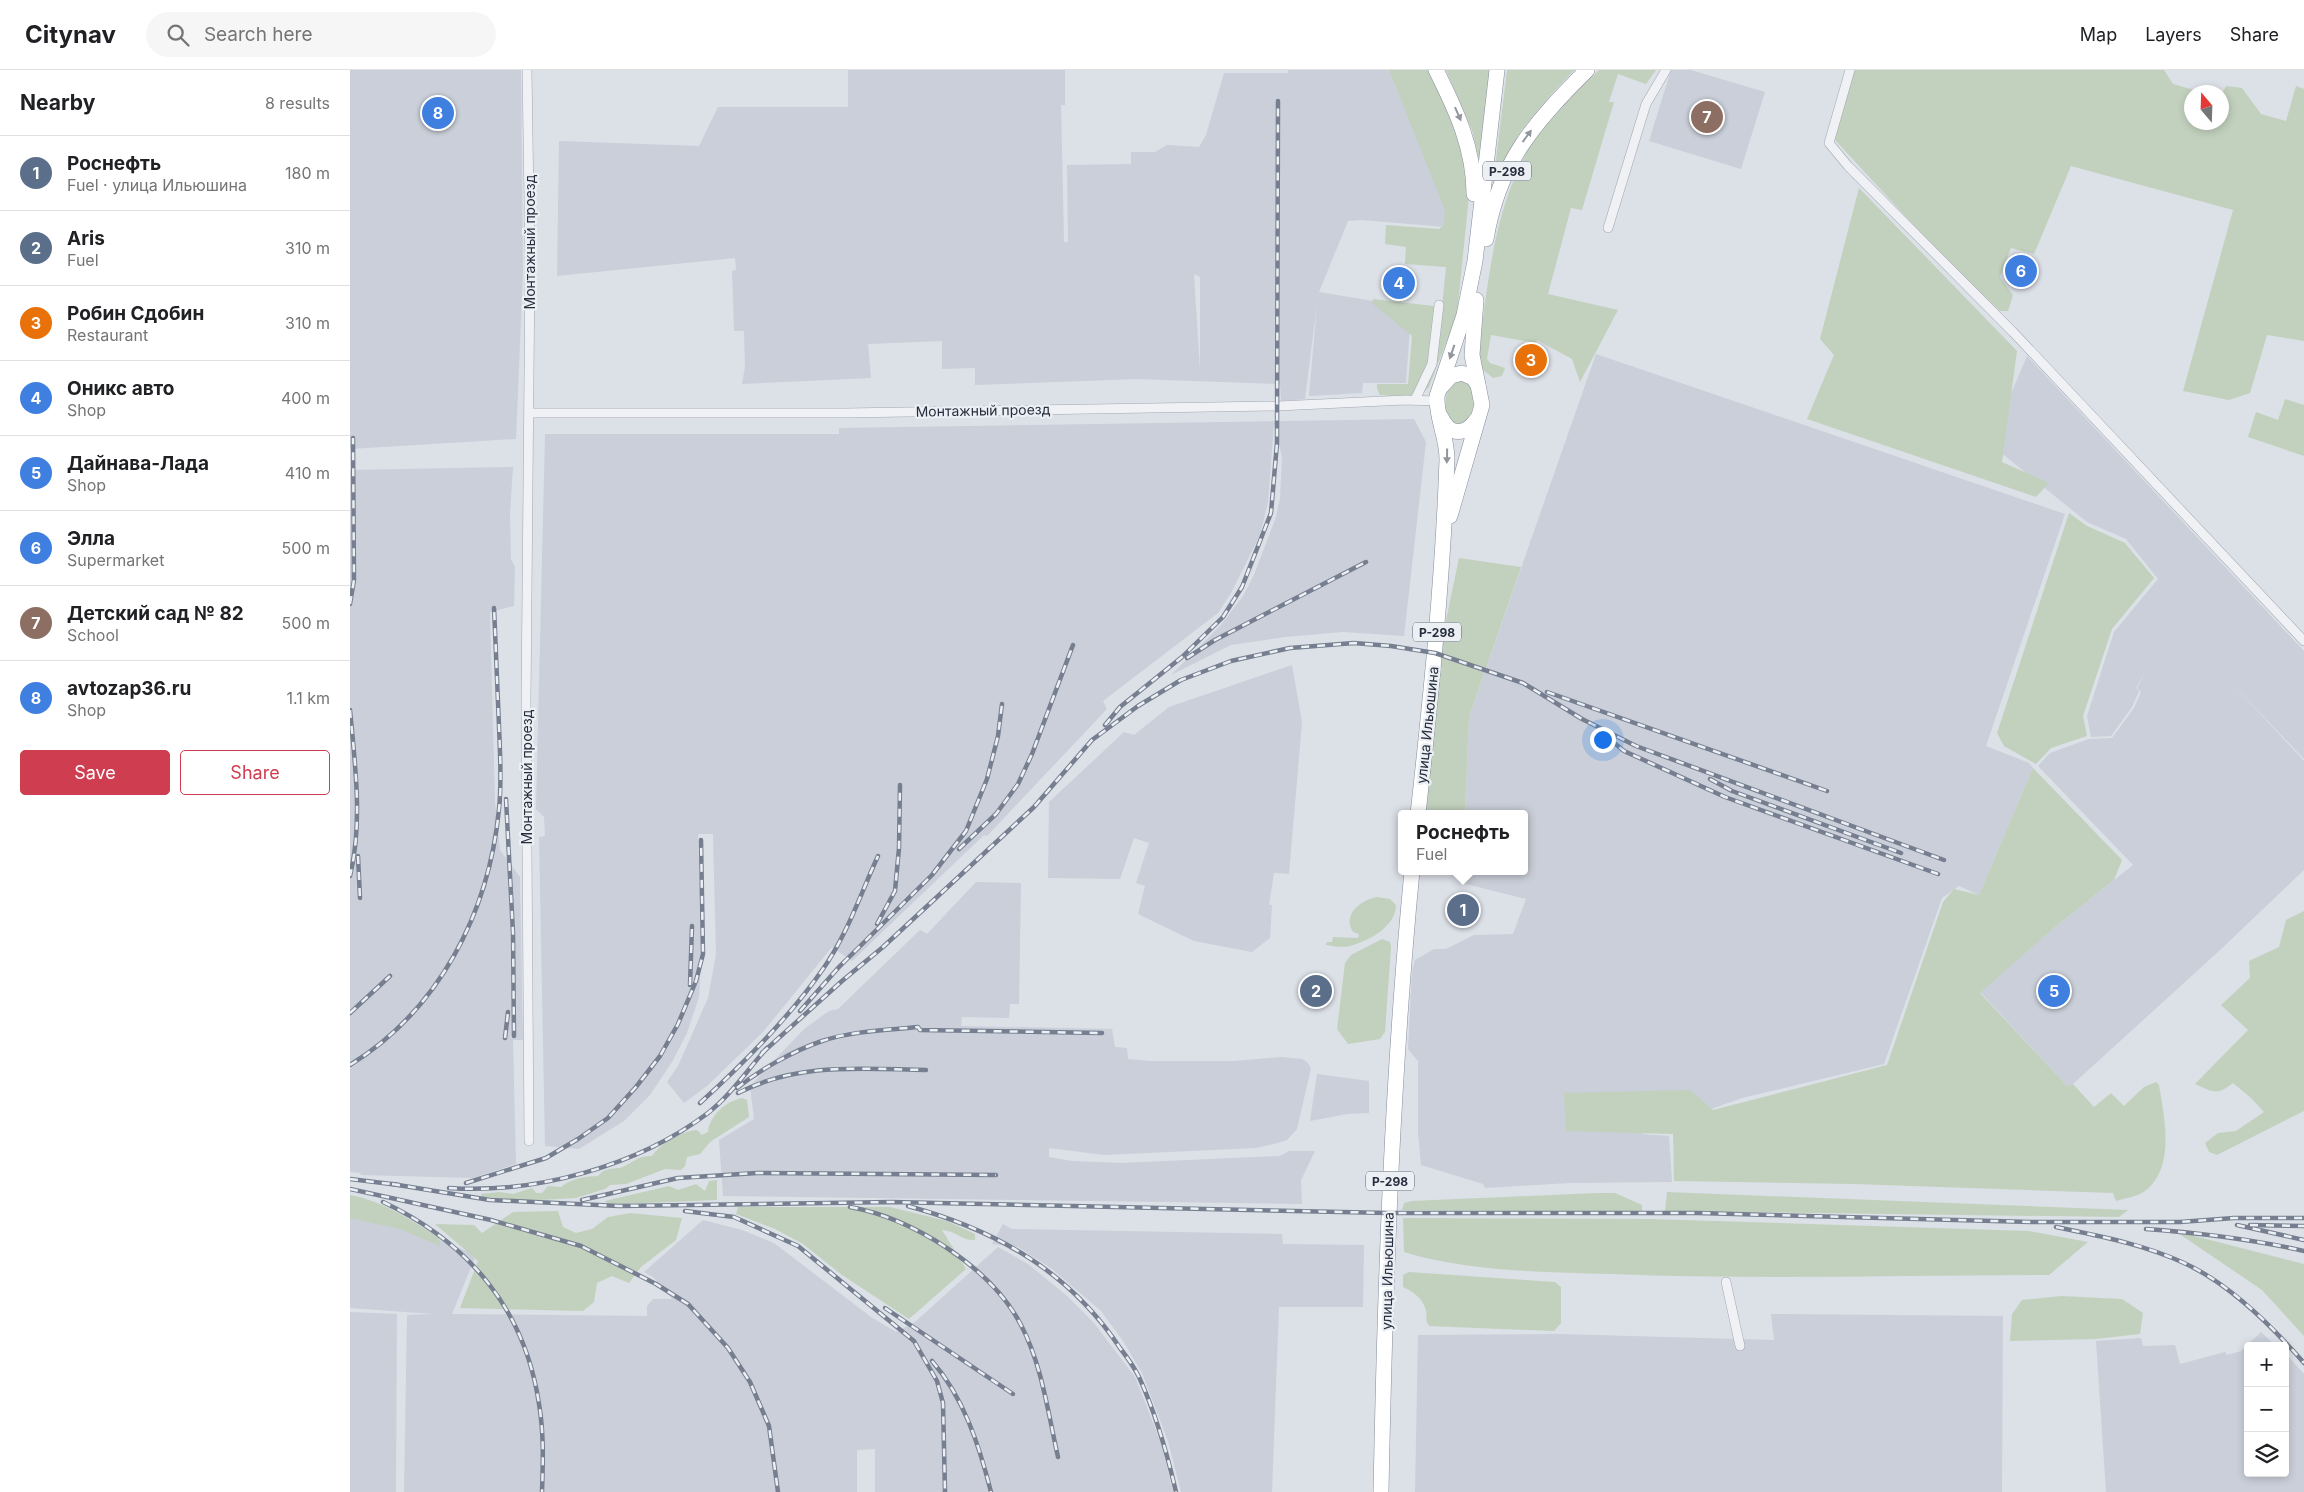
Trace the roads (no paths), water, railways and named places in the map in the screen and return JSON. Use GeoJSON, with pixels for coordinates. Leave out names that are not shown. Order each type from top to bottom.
{"type":"FeatureCollection","features":[{"type":"Feature","properties":{"kind":"highway"},"geometry":{"type":"LineString","coordinates":[[1436,70],[1462,124],[1473,166],[1474,200],[1469,249],[1472,297]]}},
{"type":"Feature","properties":{"kind":"highway","name":"Р-298"},"geometry":{"type":"LineString","coordinates":[[1472,297],[1496,70]]}},
{"type":"Feature","properties":{"kind":"highway","name":"Р-298"},"geometry":{"type":"LineString","coordinates":[[1444,547],[1455,494],[1482,405],[1472,355],[1470,313],[1502,70]]}},
{"type":"Feature","properties":{"kind":"highway","name":"Р-298"},"geometry":{"type":"LineString","coordinates":[[1472,297],[1492,211],[1513,158],[1536,124],[1587,70]]}},
{"type":"Feature","properties":{"kind":"highway","name":"Р-298"},"geometry":{"type":"LineString","coordinates":[[1444,547],[1447,445],[1438,401],[1470,313]]}},
{"type":"Feature","properties":{"kind":"highway"},"geometry":{"type":"LineString","coordinates":[[1479,387],[1469,375],[1459,373],[1447,379],[1438,401],[1445,425],[1457,432],[1470,428],[1480,415]]}},
{"type":"Feature","properties":{"kind":"highway","name":"улица Ильюшина"},"geometry":{"type":"LineString","coordinates":[[1418,810],[1444,547]]}},
{"type":"Feature","properties":{"kind":"highway","name":"улица Ильюшина"},"geometry":{"type":"LineString","coordinates":[[1381,1492],[1389,1205],[1397,1043],[1412,875]]}},
{"type":"Feature","properties":{"kind":"street","name":"Монтажный проезд"},"geometry":{"type":"LineString","coordinates":[[527,70],[530,266],[526,701],[529,1141]]}},
{"type":"Feature","properties":{"kind":"street"},"geometry":{"type":"LineString","coordinates":[[1608,228],[1646,104],[1666,70]]}},
{"type":"Feature","properties":{"kind":"street"},"geometry":{"type":"LineString","coordinates":[[1850,70],[1829,143],[1848,166],[2013,332],[2304,641]]}},
{"type":"Feature","properties":{"kind":"street"},"geometry":{"type":"LineString","coordinates":[[1415,400],[1432,364],[1439,305]]}},
{"type":"Feature","properties":{"kind":"street","name":"Монтажный проезд"},"geometry":{"type":"LineString","coordinates":[[530,413],[873,412],[1278,406],[1415,400],[1438,401]]}},
{"type":"Feature","properties":{"kind":"street"},"geometry":{"type":"LineString","coordinates":[[1726,1282],[1740,1346]]}},
{"type":"Feature","properties":{"kind":"railway"},"geometry":{"type":"LineString","coordinates":[[1105,725],[1120,707],[1182,657],[1223,617],[1242,587],[1271,513],[1277,443],[1278,101]]}},
{"type":"Feature","properties":{"kind":"railway"},"geometry":{"type":"LineString","coordinates":[[350,604],[354,580],[353,438]]}},
{"type":"Feature","properties":{"kind":"railway"},"geometry":{"type":"LineString","coordinates":[[1187,658],[1215,640],[1366,562]]}},
{"type":"Feature","properties":{"kind":"railway"},"geometry":{"type":"LineString","coordinates":[[350,1065],[382,1042],[409,1016],[434,987],[454,955],[471,921],[484,885],[493,848],[500,788],[494,608]]}},
{"type":"Feature","properties":{"kind":"railway"},"geometry":{"type":"LineString","coordinates":[[762,1053],[883,947],[1034,807],[1092,740],[1138,706],[1181,680],[1231,661],[1290,648],[1354,643],[1391,646],[1435,653],[1523,683],[1582,719],[1636,746],[1944,860]]}},
{"type":"Feature","properties":{"kind":"railway"},"geometry":{"type":"LineString","coordinates":[[959,849],[996,814],[1018,784],[1032,754],[1073,645]]}},
{"type":"Feature","properties":{"kind":"railway"},"geometry":{"type":"LineString","coordinates":[[1547,692],[1827,791]]}},
{"type":"Feature","properties":{"kind":"railway"},"geometry":{"type":"LineString","coordinates":[[800,1011],[839,967],[932,875],[966,831],[987,779],[998,736],[1002,704]]}},
{"type":"Feature","properties":{"kind":"railway"},"geometry":{"type":"LineString","coordinates":[[350,710],[357,793],[356,835],[350,876]]}},
{"type":"Feature","properties":{"kind":"railway"},"geometry":{"type":"LineString","coordinates":[[1607,737],[1624,751],[1725,797],[1938,874]]}},
{"type":"Feature","properties":{"kind":"railway"},"geometry":{"type":"LineString","coordinates":[[1710,779],[1732,791],[1901,853]]}},
{"type":"Feature","properties":{"kind":"railway"},"geometry":{"type":"LineString","coordinates":[[877,924],[895,891],[899,848],[900,785]]}},
{"type":"Feature","properties":{"kind":"railway"},"geometry":{"type":"LineString","coordinates":[[506,799],[513,933],[514,1036]]}},
{"type":"Feature","properties":{"kind":"railway"},"geometry":{"type":"LineString","coordinates":[[466,1183],[546,1158],[578,1139],[608,1118],[636,1087],[660,1056],[678,1024],[696,981],[703,954],[701,840]]}},
{"type":"Feature","properties":{"kind":"railway"},"geometry":{"type":"LineString","coordinates":[[358,856],[360,898]]}},
{"type":"Feature","properties":{"kind":"railway"},"geometry":{"type":"LineString","coordinates":[[700,1103],[765,1039],[796,1005],[823,969],[846,928],[878,856]]}},
{"type":"Feature","properties":{"kind":"railway"},"geometry":{"type":"LineString","coordinates":[[690,985],[692,926]]}},
{"type":"Feature","properties":{"kind":"railway"},"geometry":{"type":"LineString","coordinates":[[350,1013],[390,976]]}},
{"type":"Feature","properties":{"kind":"railway"},"geometry":{"type":"LineString","coordinates":[[505,1038],[508,1012]]}},
{"type":"Feature","properties":{"kind":"railway"},"geometry":{"type":"LineString","coordinates":[[737,1088],[767,1067],[789,1055],[822,1041],[857,1033],[918,1027],[920,1030],[1102,1033]]}},
{"type":"Feature","properties":{"kind":"railway"},"geometry":{"type":"LineString","coordinates":[[449,1188],[482,1189],[551,1181],[585,1173],[618,1162],[650,1148],[680,1132],[708,1113],[732,1090],[767,1048]]}},
{"type":"Feature","properties":{"kind":"railway"},"geometry":{"type":"LineString","coordinates":[[738,1093],[761,1083],[807,1072],[854,1069],[926,1070]]}},
{"type":"Feature","properties":{"kind":"railway"},"geometry":{"type":"LineString","coordinates":[[582,1200],[678,1178],[757,1173],[996,1175]]}},
{"type":"Feature","properties":{"kind":"railway"},"geometry":{"type":"LineString","coordinates":[[350,1179],[399,1185]]}},
{"type":"Feature","properties":{"kind":"railway"},"geometry":{"type":"LineString","coordinates":[[392,1184],[490,1200],[619,1206],[892,1202],[1388,1213],[1698,1213],[2031,1222],[2180,1222],[2234,1218],[2304,1218]]}},
{"type":"Feature","properties":{"kind":"railway"},"geometry":{"type":"LineString","coordinates":[[350,1189],[491,1220],[581,1246],[656,1284],[688,1304],[728,1348],[750,1382],[769,1426],[778,1492]]}},
{"type":"Feature","properties":{"kind":"railway"},"geometry":{"type":"LineString","coordinates":[[383,1202],[414,1218],[466,1258],[488,1282],[506,1309],[521,1338],[532,1370],[539,1404],[543,1459],[542,1492]]}},
{"type":"Feature","properties":{"kind":"railway"},"geometry":{"type":"LineString","coordinates":[[908,1206],[971,1227],[1000,1241],[1028,1257],[1078,1297],[1100,1321],[1128,1358],[1139,1377],[1151,1405],[1176,1492]]}},
{"type":"Feature","properties":{"kind":"railway"},"geometry":{"type":"LineString","coordinates":[[850,1207],[899,1222],[948,1248],[970,1265],[1008,1304],[1021,1325],[1034,1356],[1044,1390],[1058,1457]]}},
{"type":"Feature","properties":{"kind":"railway"},"geometry":{"type":"LineString","coordinates":[[685,1211],[734,1217],[798,1246],[914,1341],[937,1381],[943,1403],[945,1492]]}},
{"type":"Feature","properties":{"kind":"railway"},"geometry":{"type":"LineString","coordinates":[[2237,1225],[2304,1240]]}},
{"type":"Feature","properties":{"kind":"railway"},"geometry":{"type":"LineString","coordinates":[[2250,1225],[2304,1226]]}},
{"type":"Feature","properties":{"kind":"railway"},"geometry":{"type":"LineString","coordinates":[[2056,1227],[2137,1246],[2168,1256],[2201,1272],[2218,1282],[2264,1320],[2304,1363]]}},
{"type":"Feature","properties":{"kind":"railway"},"geometry":{"type":"LineString","coordinates":[[2146,1229],[2225,1237],[2304,1251]]}},
{"type":"Feature","properties":{"kind":"railway"},"geometry":{"type":"LineString","coordinates":[[885,1308],[1013,1394]]}},
{"type":"Feature","properties":{"kind":"railway"},"geometry":{"type":"LineString","coordinates":[[932,1361],[962,1406],[981,1457],[991,1492]]}},
{"type":"Feature","properties":{"kind":"place","name":"avtozap36.ru"},"geometry":{"type":"Point","coordinates":[438,113]}},
{"type":"Feature","properties":{"kind":"place","name":"Детский сад № 82"},"geometry":{"type":"Point","coordinates":[1707,117]}},
{"type":"Feature","properties":{"kind":"place","name":"Элла"},"geometry":{"type":"Point","coordinates":[2021,271]}},
{"type":"Feature","properties":{"kind":"place","name":"Оникс авто"},"geometry":{"type":"Point","coordinates":[1399,283]}},
{"type":"Feature","properties":{"kind":"place","name":"Робин Сдобин"},"geometry":{"type":"Point","coordinates":[1531,360]}},
{"type":"Feature","properties":{"kind":"place","name":"Роснефть"},"geometry":{"type":"Point","coordinates":[1463,910]}},
{"type":"Feature","properties":{"kind":"place","name":"Aris"},"geometry":{"type":"Point","coordinates":[1316,991]}},
{"type":"Feature","properties":{"kind":"place","name":"Дайнава-Лада"},"geometry":{"type":"Point","coordinates":[2054,991]}}]}
